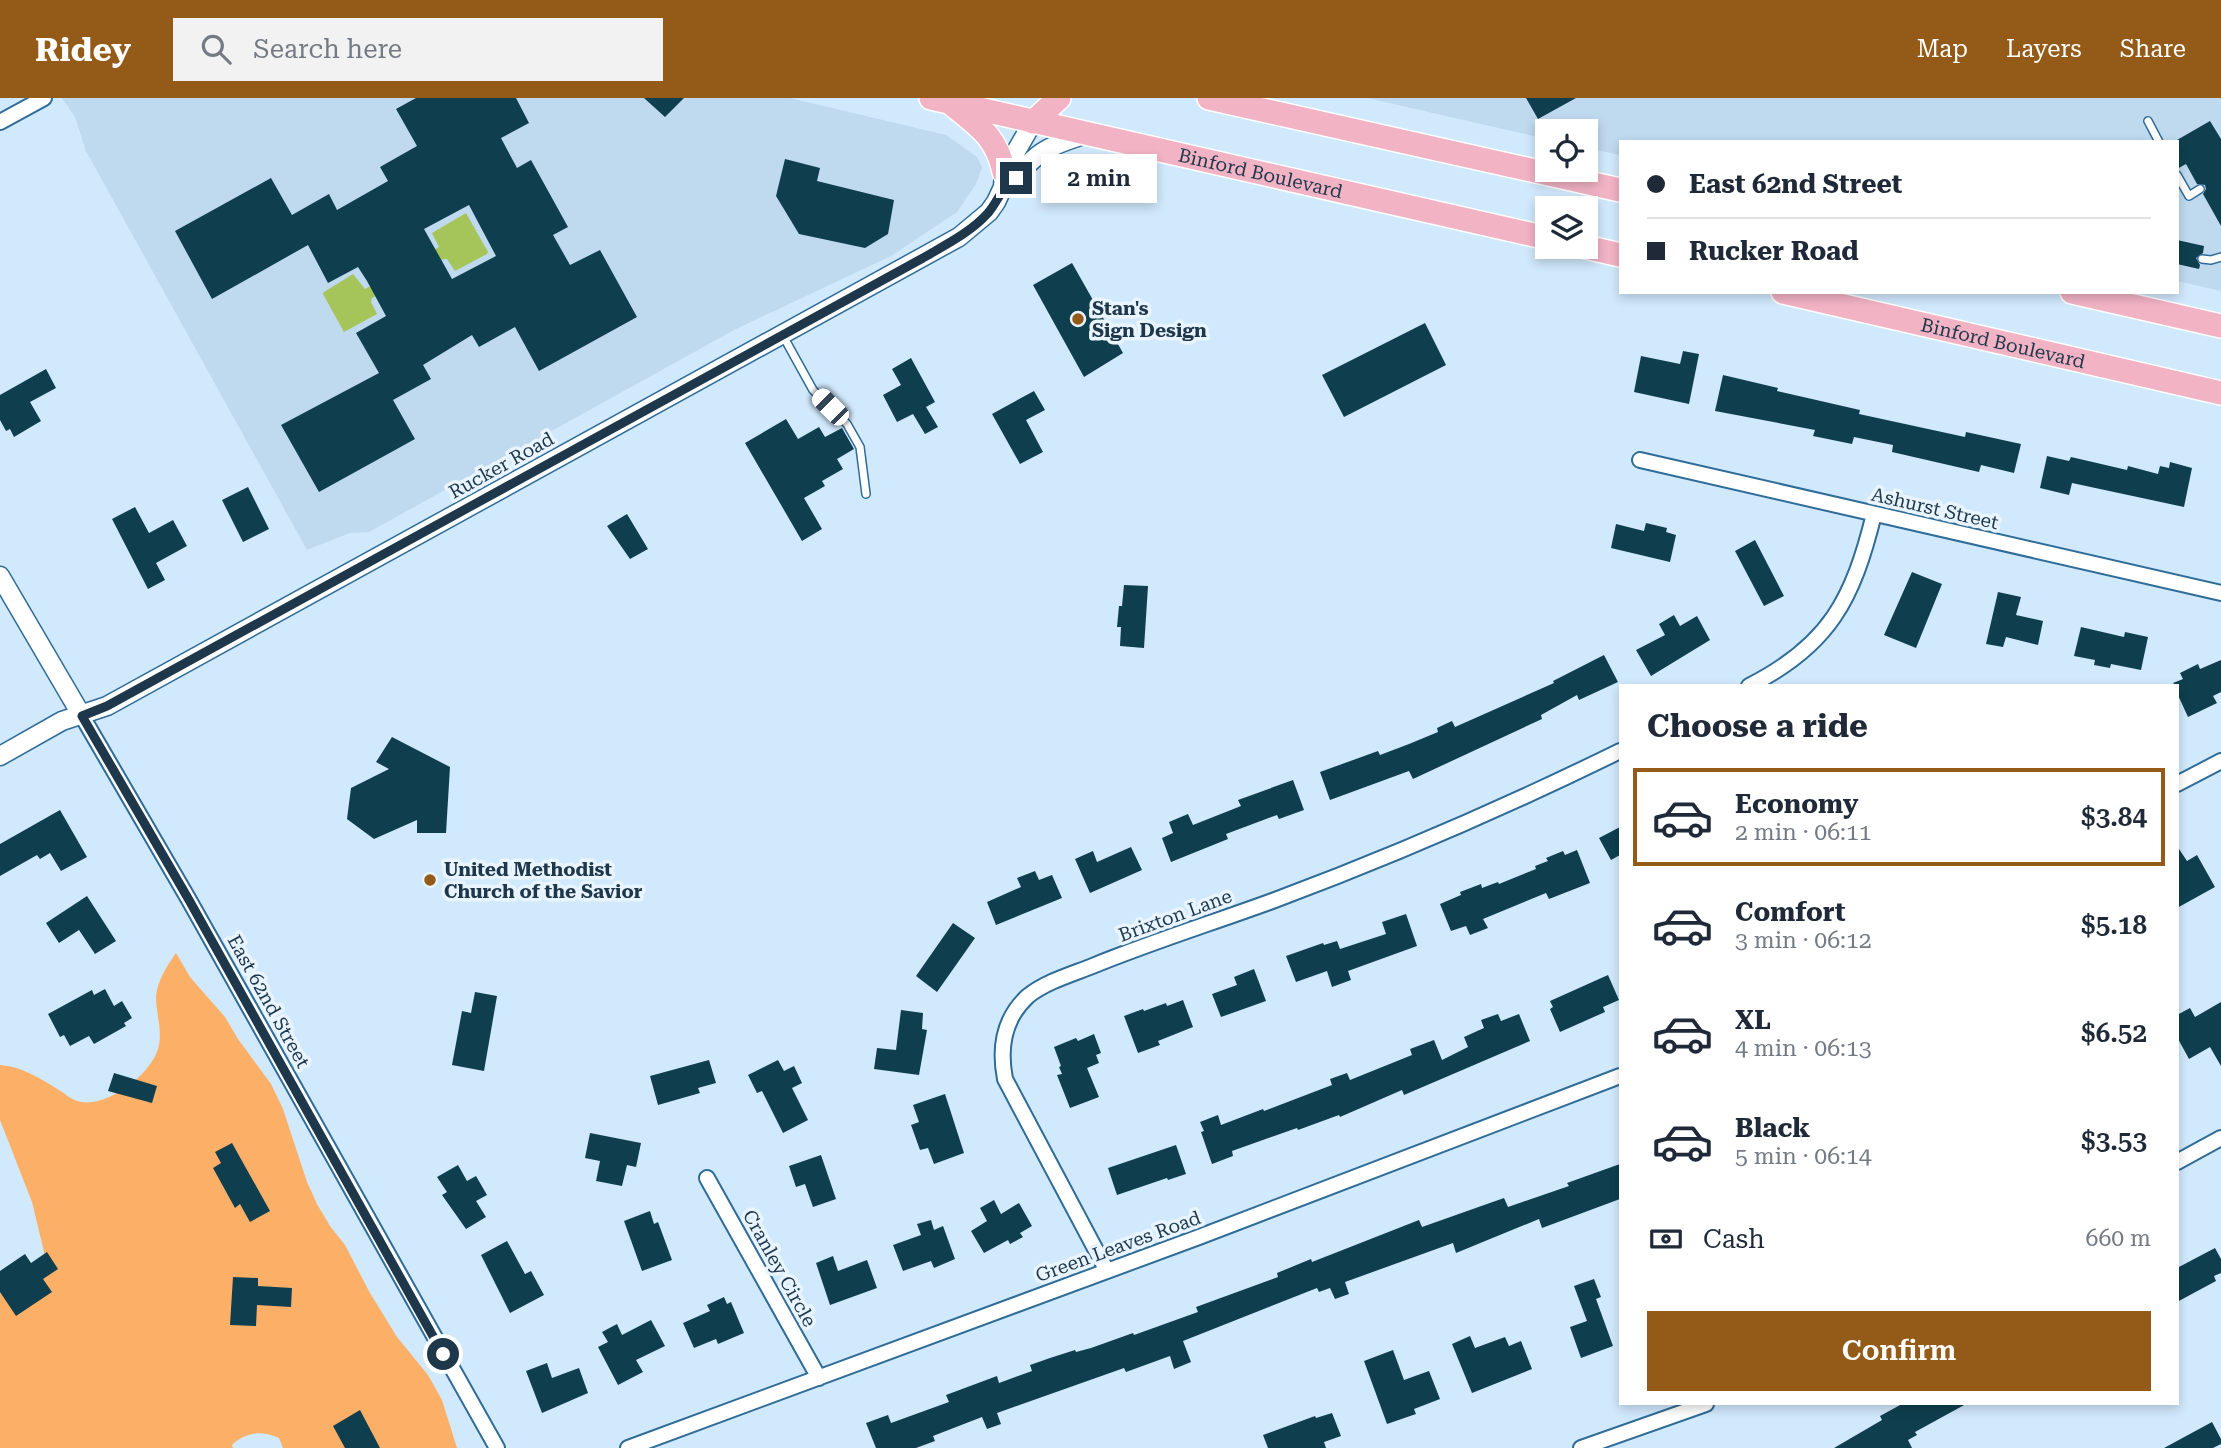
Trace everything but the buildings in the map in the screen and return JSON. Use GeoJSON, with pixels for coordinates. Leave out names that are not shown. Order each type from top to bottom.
{"type":"FeatureCollection","features":[{"type":"Feature","properties":{"kind":"main road"},"geometry":{"type":"LineString","coordinates":[[940,100],[1006,98]]}},
{"type":"Feature","properties":{"kind":"main road"},"geometry":{"type":"LineString","coordinates":[[1033,122],[1059,98]]}},
{"type":"Feature","properties":{"kind":"main road"},"geometry":{"type":"LineString","coordinates":[[1209,98],[1619,190]]}},
{"type":"Feature","properties":{"kind":"main road"},"geometry":{"type":"LineString","coordinates":[[940,100],[989,136],[997,146],[1004,179]]}},
{"type":"Feature","properties":{"kind":"main road","name":"Binford Boulevard"},"geometry":{"type":"LineString","coordinates":[[940,100],[1535,235]]}},
{"type":"Feature","properties":{"kind":"main road"},"geometry":{"type":"LineString","coordinates":[[1598,250],[1619,255]]}},
{"type":"Feature","properties":{"kind":"main road","name":"Binford Boulevard"},"geometry":{"type":"LineString","coordinates":[[1792,294],[2221,393]]}},
{"type":"Feature","properties":{"kind":"main road"},"geometry":{"type":"LineString","coordinates":[[2081,294],[2221,326]]}},
{"type":"Feature","properties":{"kind":"street"},"geometry":{"type":"LineString","coordinates":[[0,122],[44,98]]}},
{"type":"Feature","properties":{"kind":"street","name":"Rucker Road"},"geometry":{"type":"LineString","coordinates":[[0,756],[62,721],[107,706],[959,237],[989,212],[1033,122]]}},
{"type":"Feature","properties":{"kind":"street","name":"Rucker Road"},"geometry":{"type":"LineString","coordinates":[[1004,179],[1016,178],[1041,153],[1087,134]]}},
{"type":"Feature","properties":{"kind":"street","name":"Ashurst Street"},"geometry":{"type":"LineString","coordinates":[[1640,460],[2221,593]]}},
{"type":"Feature","properties":{"kind":"street"},"geometry":{"type":"LineString","coordinates":[[1753,684],[1779,669],[1827,628],[1845,602],[1856,578],[1874,514]]}},
{"type":"Feature","properties":{"kind":"street","name":"East 62nd Street"},"geometry":{"type":"LineString","coordinates":[[0,576],[189,900],[497,1448]]}},
{"type":"Feature","properties":{"kind":"street","name":"Brixton Lane"},"geometry":{"type":"LineString","coordinates":[[1107,1271],[1004,1079],[1001,1061],[1004,1035],[1015,1012],[1027,998],[1049,984],[1096,965],[1406,848],[1524,797],[1619,751]]}},
{"type":"Feature","properties":{"kind":"street"},"geometry":{"type":"LineString","coordinates":[[2179,783],[2221,761]]}},
{"type":"Feature","properties":{"kind":"street","name":"Green Leaves Road"},"geometry":{"type":"LineString","coordinates":[[628,1448],[1107,1271],[1619,1076]]}},
{"type":"Feature","properties":{"kind":"street"},"geometry":{"type":"LineString","coordinates":[[2179,1161],[2221,1138]]}},
{"type":"Feature","properties":{"kind":"street","name":"Cranley Circle"},"geometry":{"type":"LineString","coordinates":[[707,1178],[819,1378]]}},
{"type":"Feature","properties":{"kind":"street"},"geometry":{"type":"LineString","coordinates":[[1581,1448],[1703,1405]]}},
{"type":"Feature","properties":{"kind":"lane"},"geometry":{"type":"LineString","coordinates":[[2148,121],[2158,140]]}},
{"type":"Feature","properties":{"kind":"lane"},"geometry":{"type":"LineString","coordinates":[[2179,178],[2189,196],[2200,189]]}},
{"type":"Feature","properties":{"kind":"lane"},"geometry":{"type":"LineString","coordinates":[[2202,259],[2221,257]]}},
{"type":"Feature","properties":{"kind":"lane"},"geometry":{"type":"LineString","coordinates":[[782,334],[813,390],[847,424],[860,447],[866,494]]}},
{"type":"Feature","properties":{"kind":"shaded area"},"geometry":{"type":"Polygon","coordinates":[[[62,98],[790,98],[946,135],[977,157],[982,167],[976,184],[957,212],[891,256],[736,329],[369,532],[350,533],[307,550],[86,151],[75,117],[62,98]]]}},
{"type":"Feature","properties":{"kind":"shaded area"},"geometry":{"type":"Polygon","coordinates":[[[1367,98],[2221,98],[2221,291],[2179,281],[2179,140],[1619,140],[1619,155],[1598,150],[1598,119],[1535,119],[1535,136],[1367,98]]]}},
{"type":"Feature","properties":{"kind":"shaded area"},"geometry":{"type":"Polygon","coordinates":[[[466,213],[487,254],[455,271],[447,259],[444,259],[372,298],[371,302],[377,314],[344,332],[324,292],[353,274],[365,289],[439,247],[432,233],[466,213]]]}},
{"type":"Feature","properties":{"kind":"shaded area"},"geometry":{"type":"Polygon","coordinates":[[[176,953],[190,977],[225,1017],[271,1084],[283,1109],[317,1204],[345,1245],[397,1337],[428,1375],[442,1400],[457,1448],[283,1448],[279,1438],[260,1433],[242,1437],[232,1445],[233,1448],[0,1448],[0,1282],[45,1256],[32,1202],[0,1120],[0,1065],[31,1074],[77,1101],[101,1100],[127,1087],[139,1077],[155,1056],[160,1039],[156,1003],[158,985],[176,953]]]}},
{"type":"Feature","properties":{"kind":"place","name":"Stan's Sign Design"},"geometry":{"type":"Point","coordinates":[1078,319]}},
{"type":"Feature","properties":{"kind":"place","name":"United Methodist Church of the Savior"},"geometry":{"type":"Point","coordinates":[430,880]}},
{"type":"Feature","properties":{"kind":"route"},"geometry":{"type":"LineString","coordinates":[[443,1354],[189,900],[82,716],[107,706],[923,258],[975,225],[989,212],[1003,187],[1016,178]]}}]}
